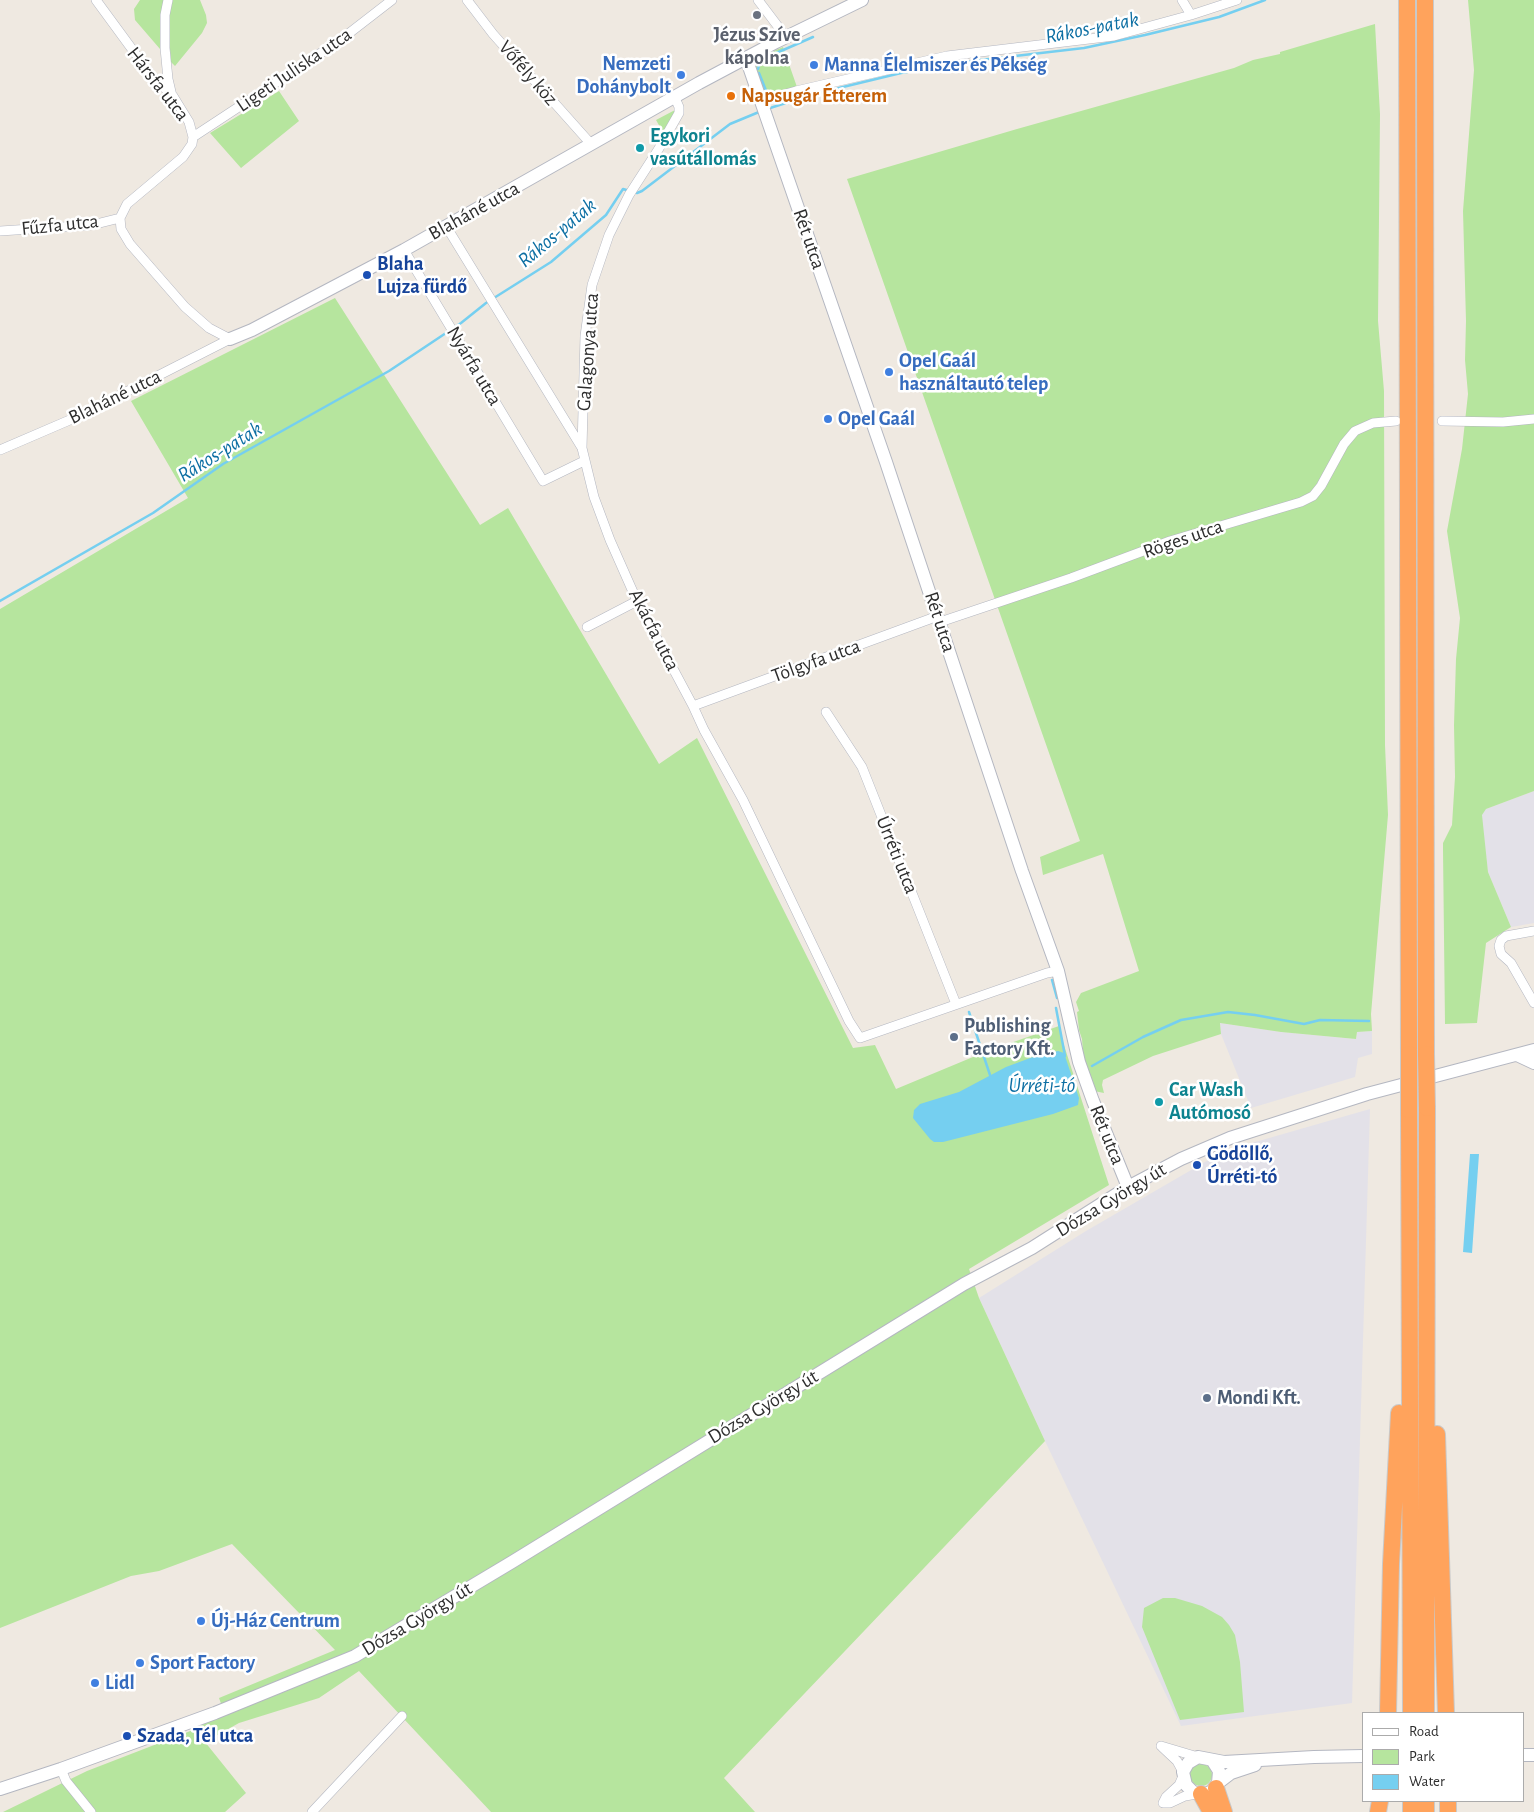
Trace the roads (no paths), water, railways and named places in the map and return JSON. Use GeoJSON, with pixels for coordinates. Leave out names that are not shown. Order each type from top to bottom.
{"type":"FeatureCollection","features":[{"type":"Feature","properties":{"kind":"highway"},"geometry":{"type":"LineString","coordinates":[[1407,0],[1410,1712]]}},
{"type":"Feature","properties":{"kind":"highway"},"geometry":{"type":"LineString","coordinates":[[1425,0],[1426,1712]]}},
{"type":"Feature","properties":{"kind":"highway"},"geometry":{"type":"LineString","coordinates":[[1388,1712],[1400,1363],[1409,1276]]}},
{"type":"Feature","properties":{"kind":"highway"},"geometry":{"type":"LineString","coordinates":[[1426,1297],[1433,1348],[1446,1712]]}},
{"type":"Feature","properties":{"kind":"highway"},"geometry":{"type":"LineString","coordinates":[[1208,1790],[1211,1812]]}},
{"type":"Feature","properties":{"kind":"highway"},"geometry":{"type":"LineString","coordinates":[[1208,1790],[1224,1812]]}},
{"type":"Feature","properties":{"kind":"street","name":"Hársfa utca"},"geometry":{"type":"LineString","coordinates":[[96,0],[151,75],[172,96],[189,122],[193,137],[192,144],[183,157],[127,204],[120,218]]}},
{"type":"Feature","properties":{"kind":"street"},"geometry":{"type":"LineString","coordinates":[[168,0],[165,15],[165,48],[168,79],[172,96]]}},
{"type":"Feature","properties":{"kind":"street","name":"Ligeti Juliska utca"},"geometry":{"type":"LineString","coordinates":[[193,137],[339,41],[392,0]]}},
{"type":"Feature","properties":{"kind":"street","name":"Vőfély köz"},"geometry":{"type":"LineString","coordinates":[[467,0],[493,34],[591,144]]}},
{"type":"Feature","properties":{"kind":"street"},"geometry":{"type":"LineString","coordinates":[[758,0],[786,37]]}},
{"type":"Feature","properties":{"kind":"street","name":"Blaháné utca"},"geometry":{"type":"LineString","coordinates":[[0,450],[79,416],[230,339],[252,330],[404,250],[746,58],[862,0]]}},
{"type":"Feature","properties":{"kind":"street"},"geometry":{"type":"LineString","coordinates":[[1182,0],[1191,15]]}},
{"type":"Feature","properties":{"kind":"street"},"geometry":{"type":"LineString","coordinates":[[763,107],[796,91],[947,56],[1114,36],[1237,0]]}},
{"type":"Feature","properties":{"kind":"street","name":"Rét utca"},"geometry":{"type":"LineString","coordinates":[[746,58],[1058,971],[1079,1062],[1128,1187]]}},
{"type":"Feature","properties":{"kind":"street","name":"Galagonya utca"},"geometry":{"type":"LineString","coordinates":[[582,448],[585,336],[590,296],[604,250],[631,191],[678,113],[679,107],[675,98]]}},
{"type":"Feature","properties":{"kind":"street"},"geometry":{"type":"LineString","coordinates":[[120,218],[121,229],[127,240],[167,288],[209,328],[230,339]]}},
{"type":"Feature","properties":{"kind":"street","name":"Fűzfa utca"},"geometry":{"type":"LineString","coordinates":[[0,231],[92,224],[120,218]]}},
{"type":"Feature","properties":{"kind":"street","name":"Akácfa utca"},"geometry":{"type":"LineString","coordinates":[[446,226],[582,448],[594,497],[637,600],[704,730],[743,800],[849,1020],[860,1038],[956,1004]]}},
{"type":"Feature","properties":{"kind":"street","name":"Nyárfa utca"},"geometry":{"type":"LineString","coordinates":[[404,250],[543,481],[584,461]]}},
{"type":"Feature","properties":{"kind":"street"},"geometry":{"type":"LineString","coordinates":[[1442,421],[1503,422],[1534,419]]}},
{"type":"Feature","properties":{"kind":"street","name":"Röges utca"},"geometry":{"type":"LineString","coordinates":[[939,619],[1071,578],[1170,541],[1301,502],[1318,491],[1344,444],[1355,431],[1373,423],[1396,421]]}},
{"type":"Feature","properties":{"kind":"street"},"geometry":{"type":"LineString","coordinates":[[586,627],[637,600]]}},
{"type":"Feature","properties":{"kind":"street","name":"Tölgyfa utca"},"geometry":{"type":"LineString","coordinates":[[693,706],[939,619]]}},
{"type":"Feature","properties":{"kind":"street","name":"Úrréti utca"},"geometry":{"type":"LineString","coordinates":[[826,712],[862,767],[956,1004]]}},
{"type":"Feature","properties":{"kind":"street"},"geometry":{"type":"LineString","coordinates":[[1534,931],[1506,936],[1501,940],[1499,946],[1501,954],[1511,963],[1534,1003]]}},
{"type":"Feature","properties":{"kind":"street"},"geometry":{"type":"LineString","coordinates":[[956,1004],[1058,971]]}},
{"type":"Feature","properties":{"kind":"street","name":"Dózsa György út"},"geometry":{"type":"LineString","coordinates":[[0,1789],[61,1769],[215,1712],[355,1656],[512,1562],[933,1303],[1032,1248],[1128,1187],[1181,1159],[1230,1138],[1368,1094],[1534,1050]]}},
{"type":"Feature","properties":{"kind":"street"},"geometry":{"type":"LineString","coordinates":[[1517,1054],[1534,1063]]}},
{"type":"Feature","properties":{"kind":"street"},"geometry":{"type":"LineString","coordinates":[[312,1812],[402,1716]]}},
{"type":"Feature","properties":{"kind":"street"},"geometry":{"type":"LineString","coordinates":[[1198,1758],[1161,1746],[1177,1761],[1189,1789],[1208,1790]]}},
{"type":"Feature","properties":{"kind":"street"},"geometry":{"type":"LineString","coordinates":[[1277,1759],[1231,1773],[1208,1790],[1170,1803],[1163,1803],[1166,1796],[1179,1785],[1188,1763],[1198,1758],[1203,1757],[1224,1762],[1277,1759],[1357,1756]]}},
{"type":"Feature","properties":{"kind":"street"},"geometry":{"type":"LineString","coordinates":[[1208,1790],[1219,1770],[1212,1760]]}},
{"type":"Feature","properties":{"kind":"street"},"geometry":{"type":"LineString","coordinates":[[61,1769],[66,1781],[91,1812]]}},
{"type":"Feature","properties":{"kind":"water","name":"Úrréti-tó"},"geometry":{"type":"Polygon","coordinates":[[[1058,1051],[1064,1053],[1079,1098],[1078,1105],[1053,1114],[943,1142],[934,1142],[930,1139],[913,1118],[914,1110],[920,1104],[959,1092],[1006,1067],[1033,1057],[1058,1051]]]}},
{"type":"Feature","properties":{"kind":"water"},"geometry":{"type":"Polygon","coordinates":[[[1470,1154],[1479,1154],[1472,1253],[1463,1252],[1470,1154]]]}},
{"type":"Feature","properties":{"kind":"waterway","name":"Rákos-patak"},"geometry":{"type":"LineString","coordinates":[[767,109],[814,94],[901,73],[972,61],[1084,48],[1145,35],[1219,17],[1265,0]]}},
{"type":"Feature","properties":{"kind":"waterway"},"geometry":{"type":"LineString","coordinates":[[758,69],[760,62],[765,58],[813,37]]}},
{"type":"Feature","properties":{"kind":"waterway"},"geometry":{"type":"LineString","coordinates":[[759,73],[767,93]]}},
{"type":"Feature","properties":{"kind":"waterway","name":"Rákos-patak"},"geometry":{"type":"LineString","coordinates":[[0,601],[153,513],[223,464],[389,371],[461,323],[486,303],[551,262],[606,215],[623,189],[637,193],[642,191],[730,124],[759,112]]}},
{"type":"Feature","properties":{"kind":"waterway"},"geometry":{"type":"LineString","coordinates":[[1052,980],[1057,998]]}},
{"type":"Feature","properties":{"kind":"waterway"},"geometry":{"type":"LineString","coordinates":[[1056,1008],[1065,1056]]}},
{"type":"Feature","properties":{"kind":"waterway"},"geometry":{"type":"LineString","coordinates":[[969,1012],[990,1075]]}},
{"type":"Feature","properties":{"kind":"waterway"},"geometry":{"type":"LineString","coordinates":[[1092,1066],[1143,1037],[1181,1020],[1228,1012],[1304,1024],[1320,1020],[1369,1021]]}},
{"type":"Feature","properties":{"kind":"place","name":"Jézus Szíve kápolna"},"geometry":{"type":"Point","coordinates":[757,15]}},
{"type":"Feature","properties":{"kind":"place","name":"Manna Élelmiszer és Pékség"},"geometry":{"type":"Point","coordinates":[814,65]}},
{"type":"Feature","properties":{"kind":"place","name":"Nemzeti Dohánybolt"},"geometry":{"type":"Point","coordinates":[681,75]}},
{"type":"Feature","properties":{"kind":"place","name":"Napsugár Étterem"},"geometry":{"type":"Point","coordinates":[731,96]}},
{"type":"Feature","properties":{"kind":"place","name":"Egykori vasútállomás"},"geometry":{"type":"Point","coordinates":[640,148]}},
{"type":"Feature","properties":{"kind":"place","name":"Blaha Lujza fürdő"},"geometry":{"type":"Point","coordinates":[367,275]}},
{"type":"Feature","properties":{"kind":"place","name":"Opel Gaál használtautó telep"},"geometry":{"type":"Point","coordinates":[889,372]}},
{"type":"Feature","properties":{"kind":"place","name":"Opel Gaál"},"geometry":{"type":"Point","coordinates":[828,419]}},
{"type":"Feature","properties":{"kind":"place","name":"Publishing Factory Kft."},"geometry":{"type":"Point","coordinates":[954,1037]}},
{"type":"Feature","properties":{"kind":"place","name":"Car Wash Autómosó"},"geometry":{"type":"Point","coordinates":[1159,1102]}},
{"type":"Feature","properties":{"kind":"place","name":"Gödöllő, Úrréti-tó"},"geometry":{"type":"Point","coordinates":[1197,1165]}},
{"type":"Feature","properties":{"kind":"place","name":"Mondi Kft."},"geometry":{"type":"Point","coordinates":[1207,1398]}},
{"type":"Feature","properties":{"kind":"place","name":"Új-Ház Centrum"},"geometry":{"type":"Point","coordinates":[201,1621]}},
{"type":"Feature","properties":{"kind":"place","name":"Sport Factory"},"geometry":{"type":"Point","coordinates":[140,1663]}},
{"type":"Feature","properties":{"kind":"place","name":"Lidl"},"geometry":{"type":"Point","coordinates":[95,1683]}},
{"type":"Feature","properties":{"kind":"place","name":"Szada, Tél utca"},"geometry":{"type":"Point","coordinates":[127,1736]}}]}
